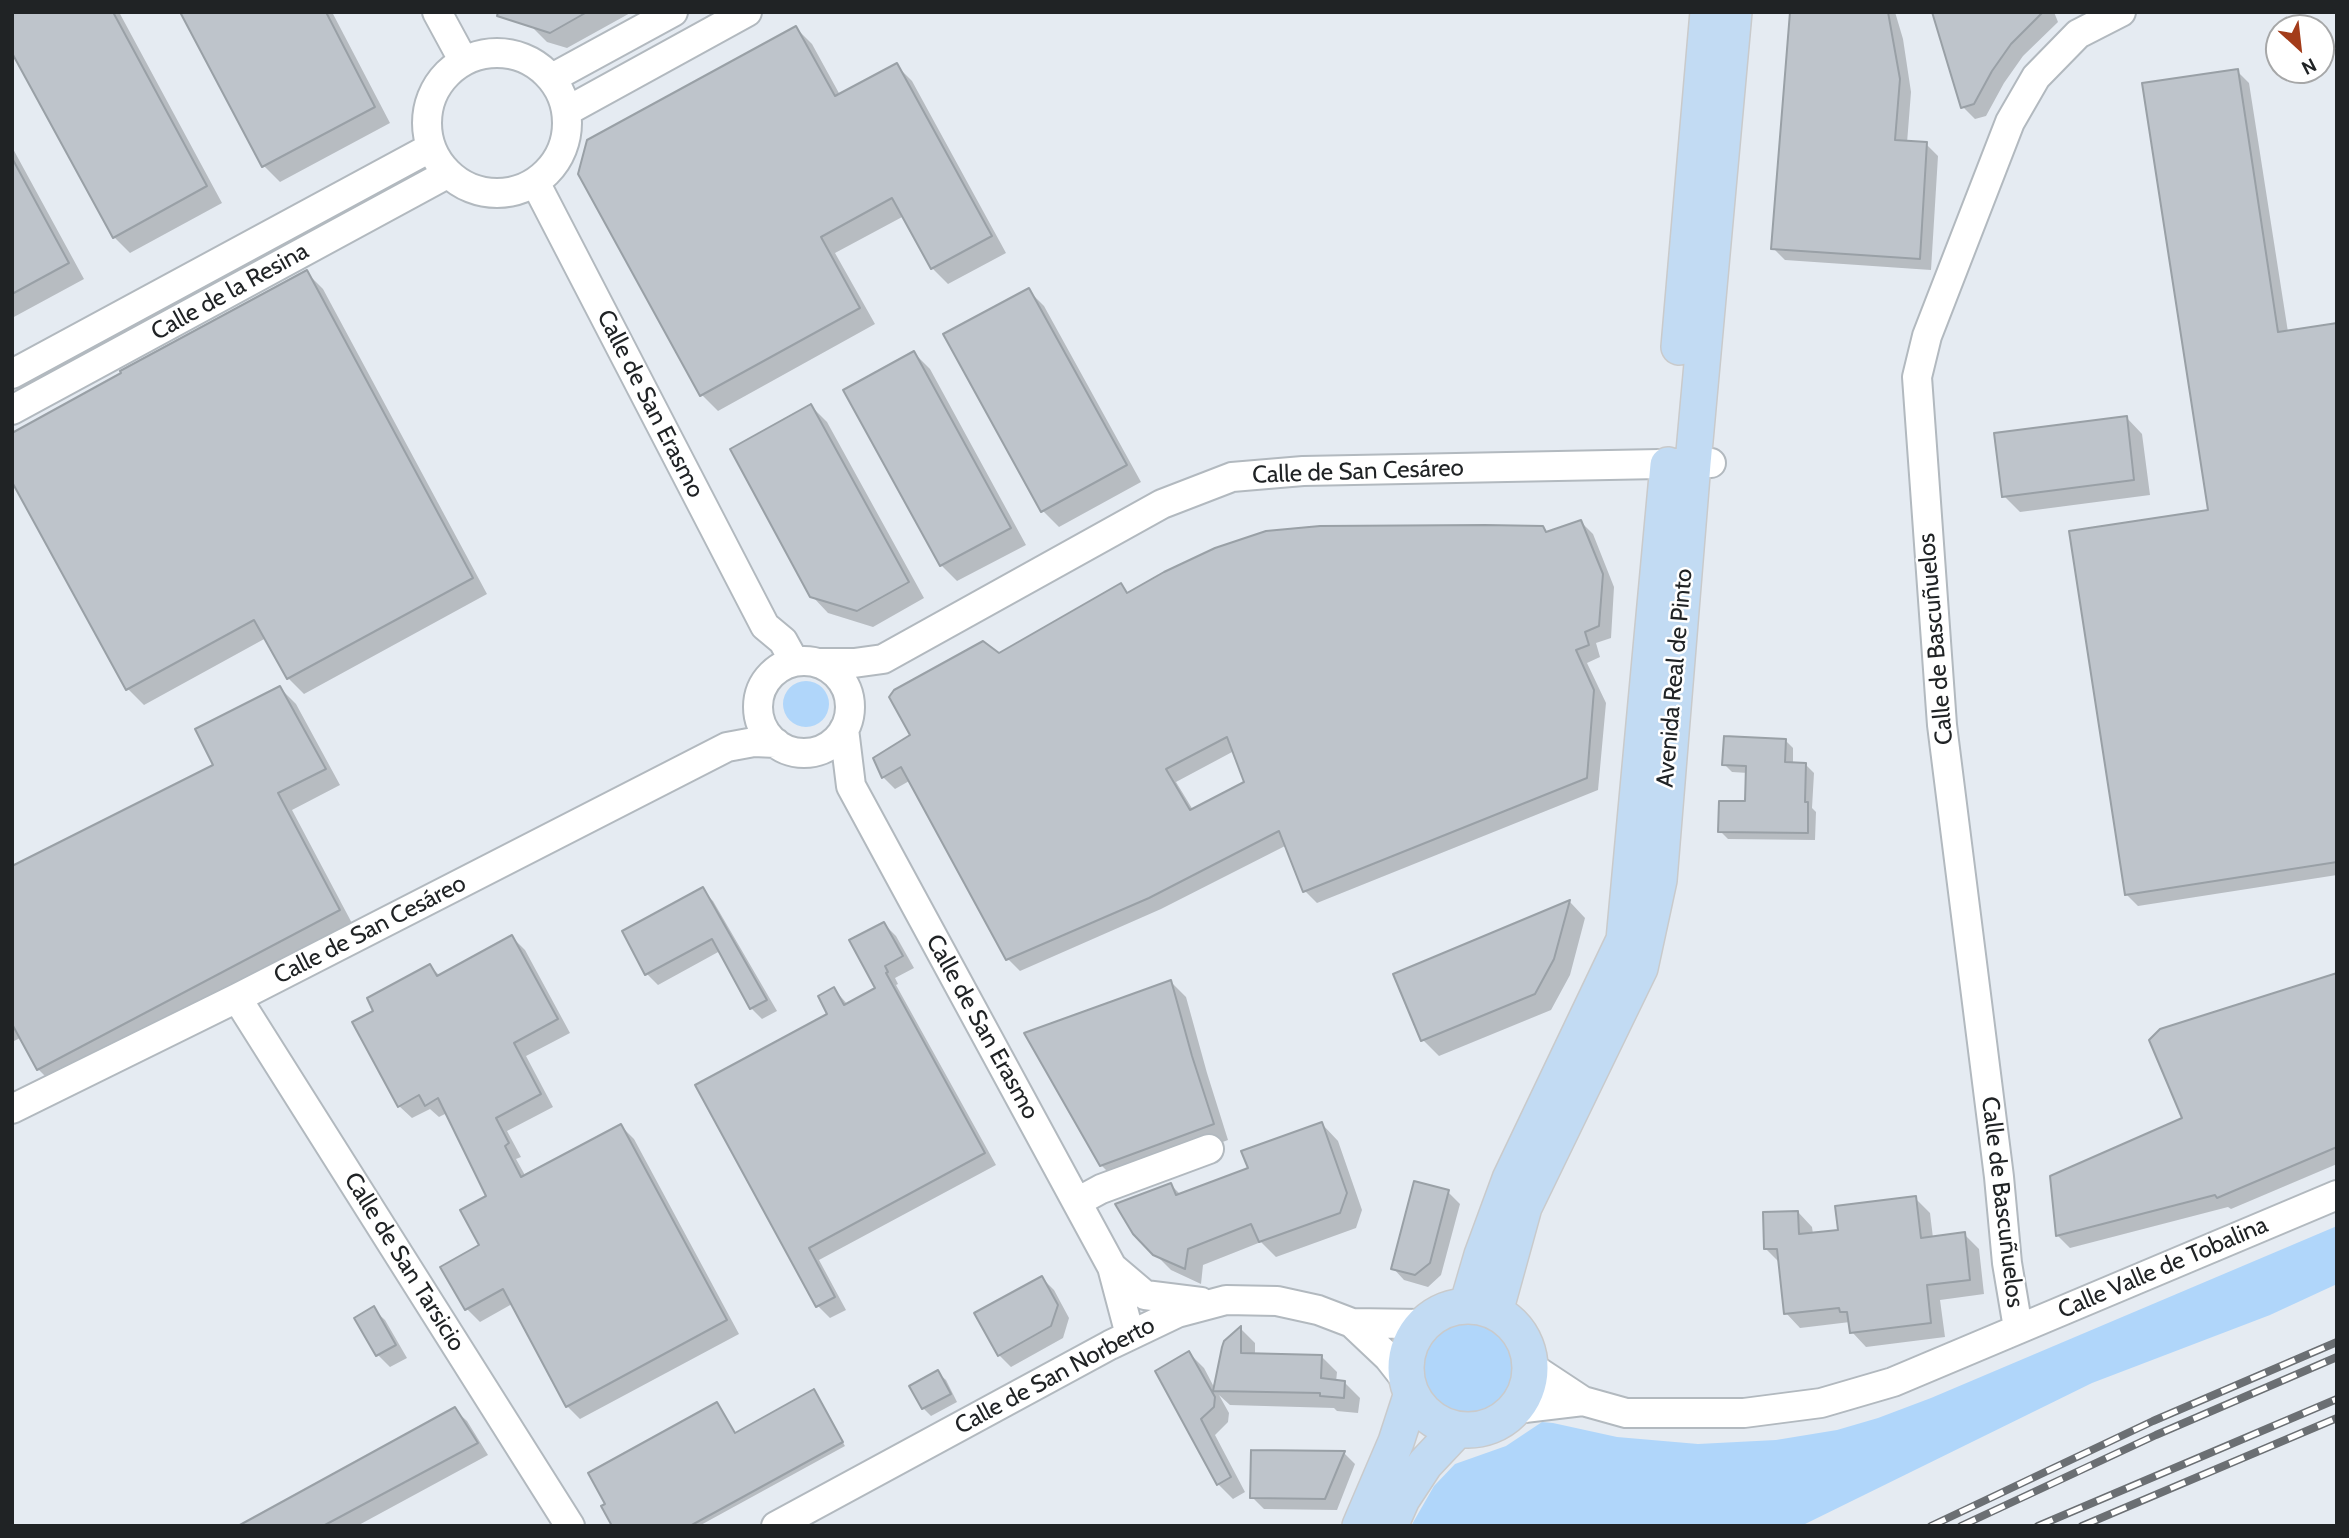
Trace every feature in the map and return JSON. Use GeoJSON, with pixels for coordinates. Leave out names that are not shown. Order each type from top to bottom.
{"type":"FeatureCollection","features":[{"type":"Feature","properties":{"kind":"main road","name":"Avenida Real de Pinto"},"geometry":{"type":"LineString","coordinates":[[1691,463],[1708,12]]}},
{"type":"Feature","properties":{"kind":"main road","name":"Avenida Real de Pinto"},"geometry":{"type":"LineString","coordinates":[[1481,1309],[1524,1208],[1640,968],[1659,880],[1691,463],[1734,12]]}},
{"type":"Feature","properties":{"kind":"main road"},"geometry":{"type":"LineString","coordinates":[[1360,1526],[1396,1442],[1408,1388],[1407,1350],[1423,1324],[1441,1311],[1481,1309],[1510,1322],[1525,1342],[1530,1366],[1527,1389],[1516,1409],[1499,1422],[1479,1430],[1457,1430],[1430,1419],[1408,1388]]}},
{"type":"Feature","properties":{"kind":"main road"},"geometry":{"type":"LineString","coordinates":[[1390,1526],[1402,1499],[1425,1464],[1457,1430]]}},
{"type":"Feature","properties":{"kind":"street"},"geometry":{"type":"LineString","coordinates":[[437,12],[463,60]]}},
{"type":"Feature","properties":{"kind":"street"},"geometry":{"type":"LineString","coordinates":[[552,78],[673,12]]}},
{"type":"Feature","properties":{"kind":"street"},"geometry":{"type":"LineString","coordinates":[[566,111],[747,12]]}},
{"type":"Feature","properties":{"kind":"street","name":"Calle de Bascuñuelos"},"geometry":{"type":"LineString","coordinates":[[2018,1328],[2007,1264],[1942,725],[1917,377],[1927,336],[2010,122],[2036,77],[2078,34],[2121,12]]}},
{"type":"Feature","properties":{"kind":"street"},"geometry":{"type":"LineString","coordinates":[[483,53],[508,53],[530,60],[552,78],[562,95],[566,111],[566,137],[555,164],[536,182],[509,192],[483,192],[463,185],[447,173],[430,148],[425,126],[430,99],[443,76],[463,60],[483,53]]}},
{"type":"Feature","properties":{"kind":"street","name":"Calle de la Resina"},"geometry":{"type":"LineString","coordinates":[[12,374],[430,148]]}},
{"type":"Feature","properties":{"kind":"street","name":"Calle de la Resina"},"geometry":{"type":"LineString","coordinates":[[12,410],[447,173]]}},
{"type":"Feature","properties":{"kind":"street","name":"Calle de San Erasmo"},"geometry":{"type":"LineString","coordinates":[[536,182],[765,626],[764,652],[796,665]]}},
{"type":"Feature","properties":{"kind":"street","name":"Calle de San Cesáreo"},"geometry":{"type":"LineString","coordinates":[[796,665],[883,659],[1162,505],[1232,477],[1303,471],[1691,463]]}},
{"type":"Feature","properties":{"kind":"street","name":"Calle de San Cesáreo"},"geometry":{"type":"LineString","coordinates":[[848,719],[883,659]]}},
{"type":"Feature","properties":{"kind":"street"},"geometry":{"type":"LineString","coordinates":[[796,665],[834,671],[844,682],[849,694],[848,719],[831,745],[808,753],[787,750],[776,743],[762,727],[758,713],[761,691],[796,665]]}},
{"type":"Feature","properties":{"kind":"street","name":"Calle de San Cesáreo"},"geometry":{"type":"LineString","coordinates":[[727,747],[758,713]]}},
{"type":"Feature","properties":{"kind":"street","name":"Calle de San Erasmo"},"geometry":{"type":"LineString","coordinates":[[848,719],[846,756],[851,786],[1112,1267],[1130,1335]]}},
{"type":"Feature","properties":{"kind":"street","name":"Calle de San Cesáreo"},"geometry":{"type":"LineString","coordinates":[[12,1110],[727,747],[754,742],[776,743]]}},
{"type":"Feature","properties":{"kind":"street","name":"Calle de San Erasmo"},"geometry":{"type":"LineString","coordinates":[[808,753],[831,768],[851,786]]}},
{"type":"Feature","properties":{"kind":"street","name":"Calle de San Tarsicio"},"geometry":{"type":"LineString","coordinates":[[237,998],[570,1526]]}},
{"type":"Feature","properties":{"kind":"street"},"geometry":{"type":"LineString","coordinates":[[1077,1202],[1101,1189],[1209,1149]]}},
{"type":"Feature","properties":{"kind":"street","name":"Calle Valle de Tobalina"},"geometry":{"type":"LineString","coordinates":[[1530,1366],[1583,1401],[1626,1413],[1744,1413],[1821,1403],[1893,1382],[2337,1195]]}},
{"type":"Feature","properties":{"kind":"street","name":"Calle de San Erasmo"},"geometry":{"type":"LineString","coordinates":[[1112,1267],[1145,1295],[1210,1303]]}},
{"type":"Feature","properties":{"kind":"street","name":"Calle de San Norberto"},"geometry":{"type":"LineString","coordinates":[[776,1526],[1130,1335],[1177,1313],[1210,1303],[1235,1300],[1278,1301],[1318,1310],[1352,1323],[1423,1324]]}},
{"type":"Feature","properties":{"kind":"street","name":"Calle de San Norberto"},"geometry":{"type":"LineString","coordinates":[[1352,1323],[1388,1357],[1408,1388]]}},
{"type":"Feature","properties":{"kind":"street","name":"Calle Valle de Tobalina"},"geometry":{"type":"LineString","coordinates":[[1516,1409],[1583,1401]]}},
{"type":"Feature","properties":{"kind":"shaded area"},"geometry":{"type":"Polygon","coordinates":[[[806,681],[823,687],[829,704],[823,721],[806,727],[789,721],[783,704],[789,687],[806,681]]]}},
{"type":"Feature","properties":{"kind":"shaded area"},"geometry":{"type":"Polygon","coordinates":[[[2337,1226],[2337,1284],[2270,1315],[2092,1383],[1801,1526],[1411,1526],[1434,1486],[1455,1464],[1506,1446],[1542,1422],[1617,1437],[1698,1444],[1776,1440],[1837,1430],[1931,1398],[2337,1226]]]}},
{"type":"Feature","properties":{"kind":"shaded area"},"geometry":{"type":"Polygon","coordinates":[[[1466,1316],[1485,1320],[1501,1331],[1512,1347],[1516,1366],[1512,1385],[1501,1401],[1485,1412],[1466,1416],[1447,1412],[1431,1401],[1420,1385],[1416,1366],[1420,1347],[1431,1331],[1447,1320],[1466,1316]]]}},
{"type":"Feature","properties":{"kind":"building"},"geometry":{"type":"Polygon","coordinates":[[[12,12],[113,12],[207,186],[113,238],[12,53],[12,12]]]}},
{"type":"Feature","properties":{"kind":"building"},"geometry":{"type":"Polygon","coordinates":[[[180,12],[326,12],[375,107],[262,167],[180,12]]]}},
{"type":"Feature","properties":{"kind":"building"},"geometry":{"type":"Polygon","coordinates":[[[498,12],[587,12],[550,33],[497,16],[498,12]]]}},
{"type":"Feature","properties":{"kind":"building"},"geometry":{"type":"Polygon","coordinates":[[[1790,12],[1888,12],[1900,79],[1895,140],[1927,142],[1920,259],[1771,249],[1790,12]]]}},
{"type":"Feature","properties":{"kind":"building"},"geometry":{"type":"Polygon","coordinates":[[[1932,12],[2043,12],[2011,44],[1974,104],[1961,108],[1932,12]]]}},
{"type":"Feature","properties":{"kind":"building"},"geometry":{"type":"Polygon","coordinates":[[[796,26],[835,96],[897,63],[992,236],[931,269],[892,198],[821,237],[860,308],[700,396],[578,174],[587,140],[796,26]]]}},
{"type":"Feature","properties":{"kind":"building"},"geometry":{"type":"Polygon","coordinates":[[[2238,69],[2278,332],[2337,323],[2337,862],[2125,895],[2069,531],[2208,510],[2142,83],[2238,69]]]}},
{"type":"Feature","properties":{"kind":"building"},"geometry":{"type":"Polygon","coordinates":[[[12,158],[69,263],[12,294],[12,158]]]}},
{"type":"Feature","properties":{"kind":"building"},"geometry":{"type":"Polygon","coordinates":[[[307,270],[473,578],[287,679],[254,620],[126,690],[12,482],[12,433],[307,270]]]}},
{"type":"Feature","properties":{"kind":"building"},"geometry":{"type":"Polygon","coordinates":[[[1029,288],[1127,465],[1041,512],[943,334],[1029,288]]]}},
{"type":"Feature","properties":{"kind":"building"},"geometry":{"type":"Polygon","coordinates":[[[914,351],[1011,528],[940,566],[843,390],[914,351]]]}},
{"type":"Feature","properties":{"kind":"building"},"geometry":{"type":"Polygon","coordinates":[[[811,404],[909,582],[857,611],[810,597],[730,449],[811,404]]]}},
{"type":"Feature","properties":{"kind":"building"},"geometry":{"type":"Polygon","coordinates":[[[2127,416],[2134,480],[2002,497],[1994,433],[2127,416]]]}},
{"type":"Feature","properties":{"kind":"building"},"geometry":{"type":"Polygon","coordinates":[[[1581,520],[1603,574],[1599,626],[1585,632],[1589,645],[1576,650],[1594,690],[1587,778],[1303,892],[1279,831],[1149,898],[1006,960],[901,767],[882,778],[873,758],[910,735],[889,697],[894,690],[983,641],[999,653],[1121,583],[1127,593],[1215,548],[1266,531],[1320,526],[1543,526],[1546,532],[1581,520]],[[1227,737],[1166,769],[1190,810],[1244,782],[1227,737]]]}},
{"type":"Feature","properties":{"kind":"building"},"geometry":{"type":"Polygon","coordinates":[[[280,686],[326,769],[278,793],[340,910],[37,1070],[12,1024],[12,866],[213,765],[195,729],[280,686]]]}},
{"type":"Feature","properties":{"kind":"building"},"geometry":{"type":"Polygon","coordinates":[[[1724,736],[1786,739],[1785,762],[1806,763],[1805,802],[1808,802],[1808,833],[1718,832],[1719,801],[1745,801],[1746,766],[1722,765],[1724,736]]]}},
{"type":"Feature","properties":{"kind":"building"},"geometry":{"type":"Polygon","coordinates":[[[703,887],[767,1000],[750,1009],[712,939],[645,975],[622,931],[703,887]]]}},
{"type":"Feature","properties":{"kind":"building"},"geometry":{"type":"Polygon","coordinates":[[[1570,900],[1554,959],[1535,994],[1421,1041],[1393,974],[1570,900]]]}},
{"type":"Feature","properties":{"kind":"building"},"geometry":{"type":"Polygon","coordinates":[[[884,922],[903,956],[885,966],[888,972],[886,973],[985,1153],[809,1248],[835,1297],[816,1307],[695,1085],[827,1014],[818,996],[834,987],[844,1005],[875,988],[849,940],[884,922]]]}},
{"type":"Feature","properties":{"kind":"building"},"geometry":{"type":"Polygon","coordinates":[[[512,935],[558,1019],[514,1043],[541,1094],[496,1118],[509,1143],[505,1146],[521,1177],[621,1124],[727,1320],[566,1407],[503,1289],[465,1310],[440,1267],[479,1245],[460,1210],[486,1196],[438,1098],[425,1106],[419,1095],[398,1107],[352,1022],[373,1011],[367,998],[430,964],[437,976],[512,935]]]}},
{"type":"Feature","properties":{"kind":"building"},"geometry":{"type":"Polygon","coordinates":[[[2337,973],[2337,1147],[2217,1198],[2215,1195],[2056,1236],[2050,1176],[2182,1118],[2149,1040],[2160,1029],[2337,973]]]}},
{"type":"Feature","properties":{"kind":"building"},"geometry":{"type":"Polygon","coordinates":[[[1171,980],[1214,1124],[1100,1166],[1024,1033],[1171,980]]]}},
{"type":"Feature","properties":{"kind":"building"},"geometry":{"type":"Polygon","coordinates":[[[1322,1122],[1347,1193],[1340,1213],[1259,1242],[1251,1224],[1188,1249],[1185,1269],[1153,1255],[1133,1234],[1115,1204],[1171,1183],[1176,1195],[1248,1168],[1241,1151],[1322,1122]]]}},
{"type":"Feature","properties":{"kind":"building"},"geometry":{"type":"Polygon","coordinates":[[[1414,1181],[1449,1190],[1430,1263],[1415,1275],[1391,1269],[1414,1181]]]}},
{"type":"Feature","properties":{"kind":"building"},"geometry":{"type":"Polygon","coordinates":[[[1916,1196],[1921,1238],[1965,1232],[1970,1280],[1927,1285],[1931,1323],[1850,1333],[1847,1312],[1840,1312],[1839,1308],[1784,1314],[1777,1249],[1764,1249],[1763,1212],[1798,1211],[1799,1234],[1838,1230],[1835,1206],[1916,1196]]]}},
{"type":"Feature","properties":{"kind":"building"},"geometry":{"type":"Polygon","coordinates":[[[1042,1276],[1058,1305],[1051,1326],[998,1356],[974,1313],[1042,1276]]]}},
{"type":"Feature","properties":{"kind":"building"},"geometry":{"type":"Polygon","coordinates":[[[374,1306],[396,1345],[376,1356],[354,1318],[374,1306]]]}},
{"type":"Feature","properties":{"kind":"building"},"geometry":{"type":"Polygon","coordinates":[[[1241,1326],[1241,1353],[1322,1355],[1321,1378],[1345,1381],[1344,1398],[1320,1396],[1320,1393],[1213,1391],[1224,1341],[1241,1326]]]}},
{"type":"Feature","properties":{"kind":"building"},"geometry":{"type":"Polygon","coordinates":[[[1189,1351],[1215,1397],[1214,1407],[1201,1419],[1231,1477],[1217,1485],[1155,1371],[1189,1351]]]}},
{"type":"Feature","properties":{"kind":"building"},"geometry":{"type":"Polygon","coordinates":[[[938,1370],[951,1394],[922,1409],[909,1386],[938,1370]]]}},
{"type":"Feature","properties":{"kind":"building"},"geometry":{"type":"Polygon","coordinates":[[[814,1389],[843,1442],[690,1526],[612,1526],[601,1506],[605,1504],[588,1473],[717,1402],[735,1433],[814,1389]]]}},
{"type":"Feature","properties":{"kind":"building"},"geometry":{"type":"Polygon","coordinates":[[[455,1407],[478,1443],[323,1526],[238,1526],[455,1407]]]}},
{"type":"Feature","properties":{"kind":"building"},"geometry":{"type":"Polygon","coordinates":[[[1251,1450],[1345,1451],[1325,1499],[1250,1498],[1251,1450]]]}},
{"type":"Feature","properties":{"kind":"railway"},"geometry":{"type":"LineString","coordinates":[[1931,1526],[2153,1421],[2337,1342]]}},
{"type":"Feature","properties":{"kind":"railway"},"geometry":{"type":"LineString","coordinates":[[1961,1526],[2156,1435],[2337,1357]]}},
{"type":"Feature","properties":{"kind":"railway"},"geometry":{"type":"LineString","coordinates":[[2038,1526],[2337,1399]]}},
{"type":"Feature","properties":{"kind":"railway"},"geometry":{"type":"LineString","coordinates":[[2082,1526],[2337,1418]]}}]}
